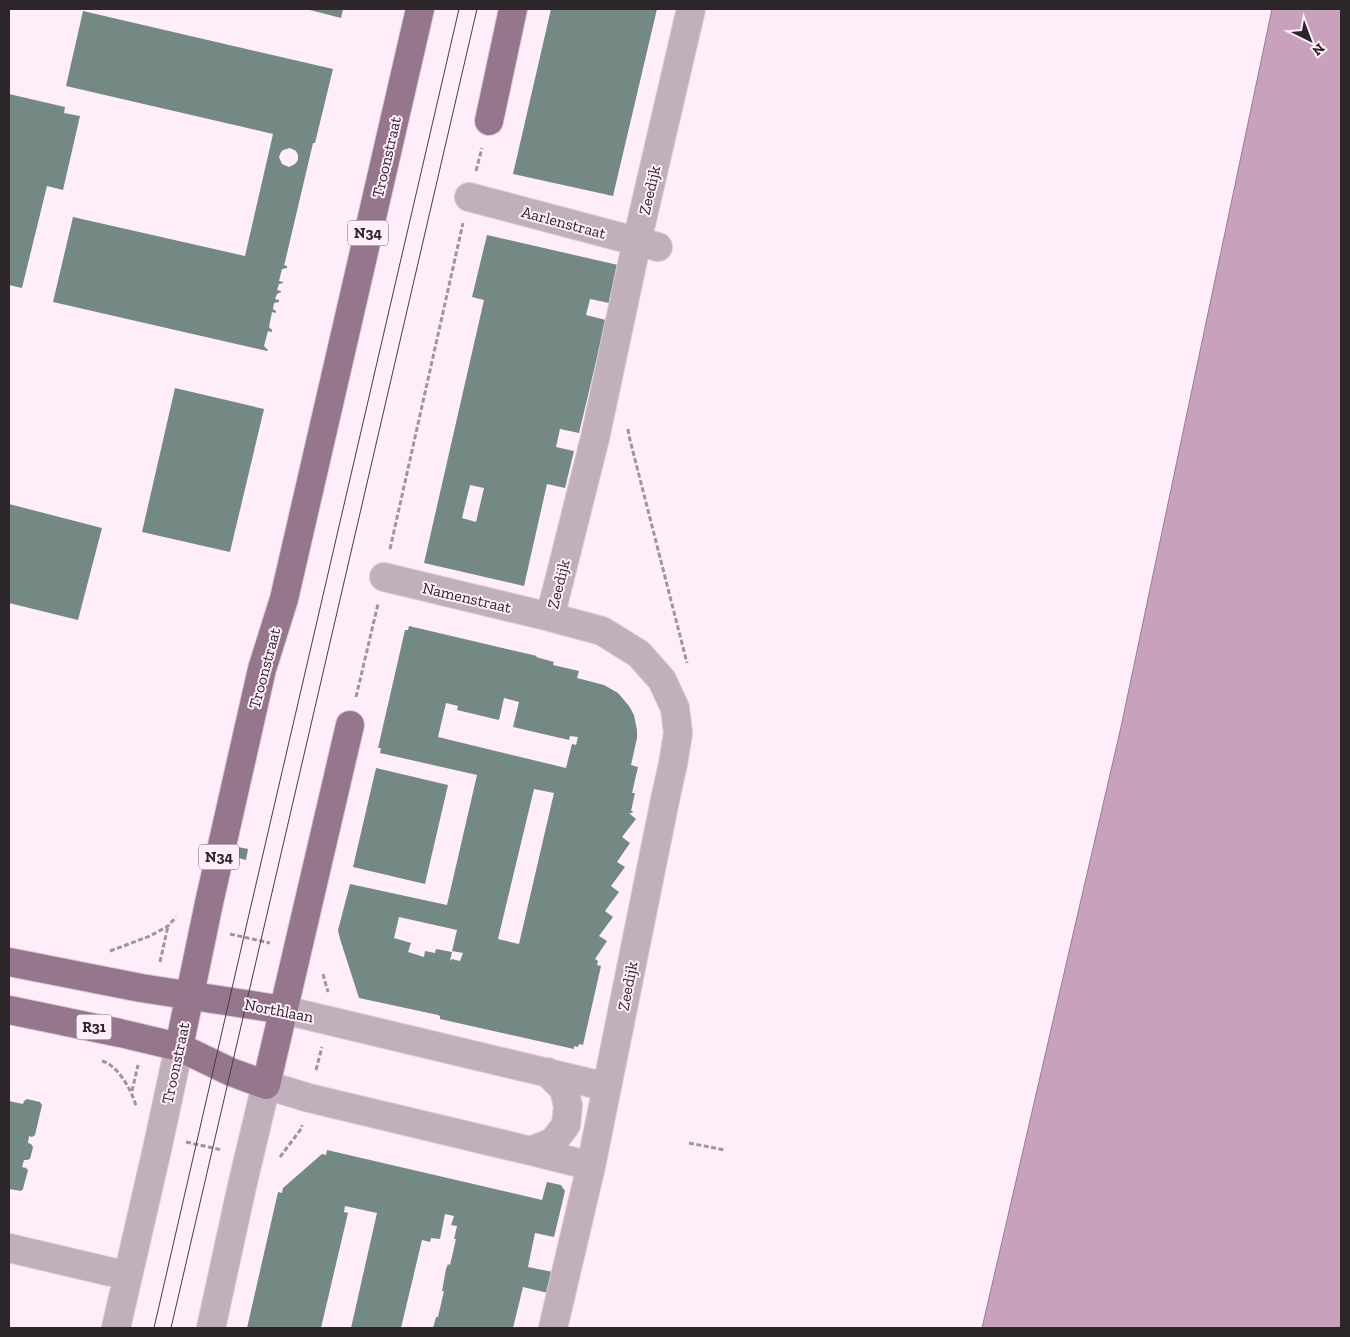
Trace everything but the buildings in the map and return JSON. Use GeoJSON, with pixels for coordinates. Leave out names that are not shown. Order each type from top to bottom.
{"type":"FeatureCollection","features":[{"type":"Feature","properties":{"kind":"main road","name":"Troonstraat"},"geometry":{"type":"LineString","coordinates":[[179,1046],[262,669],[284,599],[420,9]]}},
{"type":"Feature","properties":{"kind":"main road"},"geometry":{"type":"LineString","coordinates":[[489,121],[513,9]]}},
{"type":"Feature","properties":{"kind":"main road"},"geometry":{"type":"LineString","coordinates":[[266,1086],[350,725]]}},
{"type":"Feature","properties":{"kind":"main road","name":"Northlaan"},"geometry":{"type":"LineString","coordinates":[[9,962],[141,988],[284,1010]]}},
{"type":"Feature","properties":{"kind":"main road","name":"R31"},"geometry":{"type":"LineString","coordinates":[[9,1010],[179,1046],[231,1072],[266,1086]]}},
{"type":"Feature","properties":{"kind":"street","name":"Zeedijk"},"geometry":{"type":"LineString","coordinates":[[552,1328],[591,1166],[678,733],[675,708],[662,680],[639,654],[602,631],[550,617],[595,438],[648,244],[691,9]]}},
{"type":"Feature","properties":{"kind":"street","name":"Aarlenstraat"},"geometry":{"type":"LineString","coordinates":[[469,197],[648,244]]}},
{"type":"Feature","properties":{"kind":"street","name":"Namenstraat"},"geometry":{"type":"LineString","coordinates":[[384,577],[550,617]]}},
{"type":"Feature","properties":{"kind":"street","name":"Northlaan"},"geometry":{"type":"LineString","coordinates":[[284,1010],[607,1087]]}},
{"type":"Feature","properties":{"kind":"street","name":"Troonstraat"},"geometry":{"type":"LineString","coordinates":[[116,1328],[179,1046]]}},
{"type":"Feature","properties":{"kind":"street"},"geometry":{"type":"LineString","coordinates":[[531,1150],[554,1142],[566,1125],[568,1106],[564,1089],[546,1072]]}},
{"type":"Feature","properties":{"kind":"street"},"geometry":{"type":"LineString","coordinates":[[210,1328],[266,1086],[591,1166]]}},
{"type":"Feature","properties":{"kind":"street"},"geometry":{"type":"LineString","coordinates":[[9,1248],[128,1276]]}},
{"type":"Feature","properties":{"kind":"path"},"geometry":{"type":"LineString","coordinates":[[350,725],[469,197],[489,121]]}},
{"type":"Feature","properties":{"kind":"path"},"geometry":{"type":"LineString","coordinates":[[628,427],[687,664]]}},
{"type":"Feature","properties":{"kind":"path"},"geometry":{"type":"LineString","coordinates":[[108,952],[150,936],[168,926],[182,923],[189,923],[298,950]]}},
{"type":"Feature","properties":{"kind":"path"},"geometry":{"type":"LineString","coordinates":[[96,1060],[106,1062],[121,1076],[132,1092]]}},
{"type":"Feature","properties":{"kind":"path"},"geometry":{"type":"LineString","coordinates":[[160,1136],[249,1157]]}},
{"type":"Feature","properties":{"kind":"path"},"geometry":{"type":"LineString","coordinates":[[689,1143],[725,1150]]}},
{"type":"Feature","properties":{"kind":"shaded area"},"geometry":{"type":"Polygon","coordinates":[[[1272,9],[1341,9],[1341,1328],[982,1328],[1121,727],[1272,9]]]}},
{"type":"Feature","properties":{"kind":"tram line"},"geometry":{"type":"LineString","coordinates":[[154,1328],[459,9]]}},
{"type":"Feature","properties":{"kind":"tram line"},"geometry":{"type":"LineString","coordinates":[[171,1328],[477,9]]}}]}
